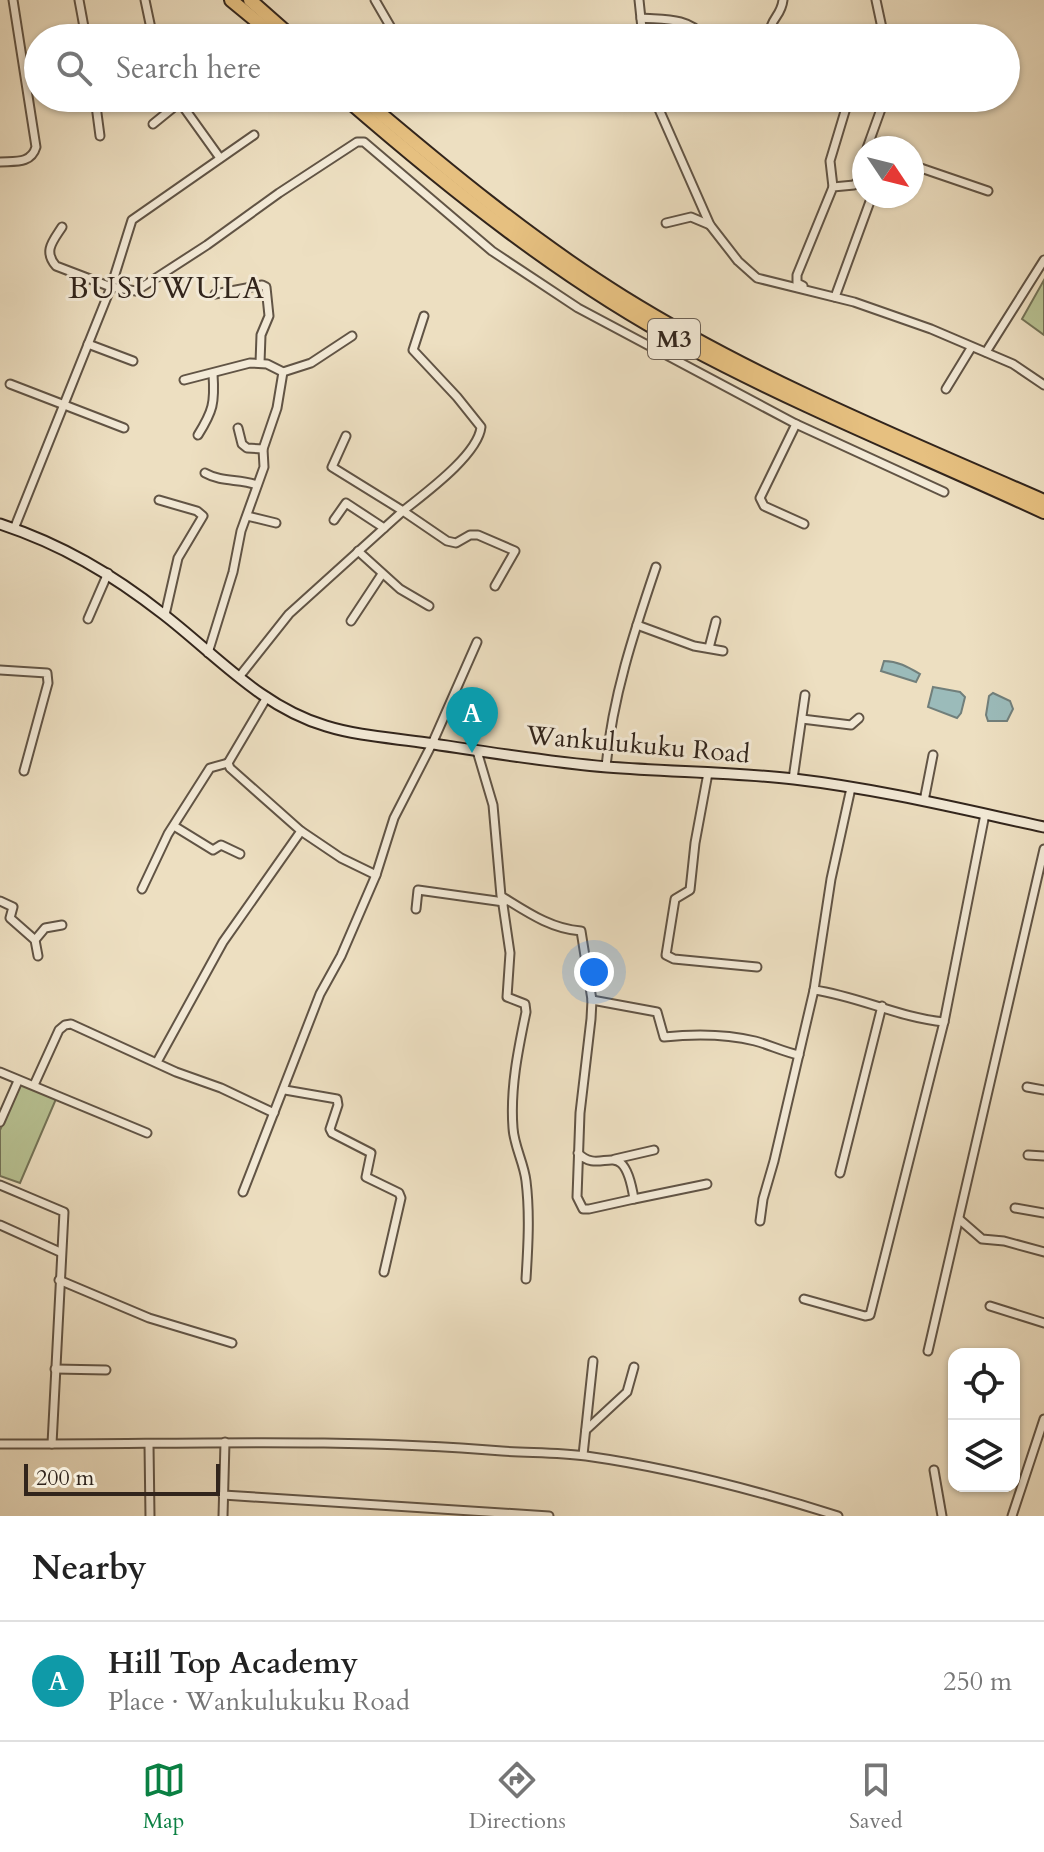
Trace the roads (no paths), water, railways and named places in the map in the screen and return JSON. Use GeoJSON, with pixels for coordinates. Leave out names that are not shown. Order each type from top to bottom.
{"type":"FeatureCollection","features":[{"type":"Feature","properties":{"kind":"highway"},"geometry":{"type":"LineString","coordinates":[[231,0],[260,24]]}},
{"type":"Feature","properties":{"kind":"highway"},"geometry":{"type":"LineString","coordinates":[[250,0],[277,24]]}},
{"type":"Feature","properties":{"kind":"highway","name":"M3"},"geometry":{"type":"LineString","coordinates":[[362,112],[514,235],[590,287],[685,345],[850,425],[1044,512]]}},
{"type":"Feature","properties":{"kind":"highway","name":"M3"},"geometry":{"type":"LineString","coordinates":[[379,112],[521,228],[636,305],[767,375],[1044,501]]}},
{"type":"Feature","properties":{"kind":"main road","name":"Wankulukuku Road"},"geometry":{"type":"LineString","coordinates":[[0,524],[45,539],[108,573],[267,697],[297,715],[329,727],[477,751],[606,767],[793,779],[924,801],[1044,827]]}},
{"type":"Feature","properties":{"kind":"street"},"geometry":{"type":"LineString","coordinates":[[13,0],[24,70]]}},
{"type":"Feature","properties":{"kind":"street"},"geometry":{"type":"LineString","coordinates":[[79,0],[83,24]]}},
{"type":"Feature","properties":{"kind":"street"},"geometry":{"type":"LineString","coordinates":[[145,0],[150,24]]}},
{"type":"Feature","properties":{"kind":"street"},"geometry":{"type":"LineString","coordinates":[[375,0],[389,24]]}},
{"type":"Feature","properties":{"kind":"street"},"geometry":{"type":"LineString","coordinates":[[639,0],[642,24]]}},
{"type":"Feature","properties":{"kind":"street"},"geometry":{"type":"LineString","coordinates":[[770,24],[781,11],[783,0]]}},
{"type":"Feature","properties":{"kind":"street"},"geometry":{"type":"LineString","coordinates":[[876,0],[881,24]]}},
{"type":"Feature","properties":{"kind":"street"},"geometry":{"type":"LineString","coordinates":[[641,18],[692,24]]}},
{"type":"Feature","properties":{"kind":"street"},"geometry":{"type":"LineString","coordinates":[[0,162],[27,160],[33,156],[36,147],[31,112]]}},
{"type":"Feature","properties":{"kind":"street"},"geometry":{"type":"LineString","coordinates":[[97,112],[100,136]]}},
{"type":"Feature","properties":{"kind":"street"},"geometry":{"type":"LineString","coordinates":[[153,124],[166,112]]}},
{"type":"Feature","properties":{"kind":"street"},"geometry":{"type":"LineString","coordinates":[[189,112],[220,158]]}},
{"type":"Feature","properties":{"kind":"street"},"geometry":{"type":"LineString","coordinates":[[660,112],[710,225],[738,261],[757,278],[835,297],[931,329],[1013,364],[1044,385]]}},
{"type":"Feature","properties":{"kind":"street"},"geometry":{"type":"LineString","coordinates":[[807,290],[797,283],[797,275],[833,187],[830,161],[845,112]]}},
{"type":"Feature","properties":{"kind":"street"},"geometry":{"type":"LineString","coordinates":[[871,136],[880,112]]}},
{"type":"Feature","properties":{"kind":"street"},"geometry":{"type":"LineString","coordinates":[[14,529],[111,287],[135,216],[254,135]]}},
{"type":"Feature","properties":{"kind":"street"},"geometry":{"type":"LineString","coordinates":[[62,227],[51,243],[50,259],[56,266],[111,287],[136,291],[145,288],[320,165],[357,142],[364,142],[492,251],[578,308],[796,424],[944,492]]}},
{"type":"Feature","properties":{"kind":"street"},"geometry":{"type":"LineString","coordinates":[[924,169],[988,191]]}},
{"type":"Feature","properties":{"kind":"street"},"geometry":{"type":"LineString","coordinates":[[833,187],[852,185]]}},
{"type":"Feature","properties":{"kind":"street"},"geometry":{"type":"LineString","coordinates":[[835,297],[868,208]]}},
{"type":"Feature","properties":{"kind":"street"},"geometry":{"type":"LineString","coordinates":[[666,223],[691,217],[710,225]]}},
{"type":"Feature","properties":{"kind":"street"},"geometry":{"type":"LineString","coordinates":[[986,352],[1044,260]]}},
{"type":"Feature","properties":{"kind":"street"},"geometry":{"type":"LineString","coordinates":[[215,294],[262,285],[266,287],[269,316],[261,335],[260,363]]}},
{"type":"Feature","properties":{"kind":"street"},"geometry":{"type":"LineString","coordinates":[[239,677],[289,614],[441,479],[469,450],[480,433],[481,427],[457,397],[413,350],[424,316]]}},
{"type":"Feature","properties":{"kind":"street"},"geometry":{"type":"LineString","coordinates":[[283,372],[311,363],[352,336]]}},
{"type":"Feature","properties":{"kind":"street"},"geometry":{"type":"LineString","coordinates":[[88,344],[133,361]]}},
{"type":"Feature","properties":{"kind":"street"},"geometry":{"type":"LineString","coordinates":[[946,389],[971,348]]}},
{"type":"Feature","properties":{"kind":"street"},"geometry":{"type":"LineString","coordinates":[[184,380],[213,374],[231,366],[260,363],[283,372]]}},
{"type":"Feature","properties":{"kind":"street"},"geometry":{"type":"LineString","coordinates":[[208,653],[264,467],[263,449],[277,408],[283,372]]}},
{"type":"Feature","properties":{"kind":"street"},"geometry":{"type":"LineString","coordinates":[[198,435],[212,413],[215,401],[213,374]]}},
{"type":"Feature","properties":{"kind":"street"},"geometry":{"type":"LineString","coordinates":[[10,384],[124,428]]}},
{"type":"Feature","properties":{"kind":"street"},"geometry":{"type":"LineString","coordinates":[[796,424],[760,498],[764,506],[804,524]]}},
{"type":"Feature","properties":{"kind":"street"},"geometry":{"type":"LineString","coordinates":[[238,428],[239,441],[244,447],[263,449]]}},
{"type":"Feature","properties":{"kind":"street"},"geometry":{"type":"LineString","coordinates":[[346,436],[332,467],[447,541],[456,543],[470,535],[478,535],[515,551],[495,586]]}},
{"type":"Feature","properties":{"kind":"street"},"geometry":{"type":"LineString","coordinates":[[205,473],[227,482],[244,481],[257,485]]}},
{"type":"Feature","properties":{"kind":"street"},"geometry":{"type":"LineString","coordinates":[[159,500],[188,507],[203,516],[178,558],[165,615]]}},
{"type":"Feature","properties":{"kind":"street"},"geometry":{"type":"LineString","coordinates":[[334,520],[346,503],[384,528]]}},
{"type":"Feature","properties":{"kind":"street"},"geometry":{"type":"LineString","coordinates":[[247,516],[276,523]]}},
{"type":"Feature","properties":{"kind":"street"},"geometry":{"type":"LineString","coordinates":[[358,551],[382,574],[429,606]]}},
{"type":"Feature","properties":{"kind":"street"},"geometry":{"type":"LineString","coordinates":[[606,767],[615,706],[656,567]]}},
{"type":"Feature","properties":{"kind":"street"},"geometry":{"type":"LineString","coordinates":[[88,619],[108,573]]}},
{"type":"Feature","properties":{"kind":"street"},"geometry":{"type":"LineString","coordinates":[[351,621],[382,574]]}},
{"type":"Feature","properties":{"kind":"street"},"geometry":{"type":"LineString","coordinates":[[709,648],[716,621]]}},
{"type":"Feature","properties":{"kind":"street"},"geometry":{"type":"LineString","coordinates":[[637,625],[723,651]]}},
{"type":"Feature","properties":{"kind":"street"},"geometry":{"type":"LineString","coordinates":[[243,1192],[320,994],[341,956],[376,875],[394,818],[432,744],[477,642]]}},
{"type":"Feature","properties":{"kind":"street"},"geometry":{"type":"LineString","coordinates":[[0,670],[47,673],[48,683],[24,771]]}},
{"type":"Feature","properties":{"kind":"street"},"geometry":{"type":"LineString","coordinates":[[793,779],[805,695]]}},
{"type":"Feature","properties":{"kind":"street"},"geometry":{"type":"LineString","coordinates":[[142,889],[174,826],[210,768],[228,763],[267,697]]}},
{"type":"Feature","properties":{"kind":"street"},"geometry":{"type":"LineString","coordinates":[[802,719],[851,725],[859,718]]}},
{"type":"Feature","properties":{"kind":"street"},"geometry":{"type":"LineString","coordinates":[[477,751],[493,805],[510,953],[507,997],[525,1004],[526,1012],[515,1065],[513,1114],[513,1131],[526,1181],[529,1243],[526,1279]]}},
{"type":"Feature","properties":{"kind":"street"},"geometry":{"type":"LineString","coordinates":[[924,801],[933,755]]}},
{"type":"Feature","properties":{"kind":"street"},"geometry":{"type":"LineString","coordinates":[[228,763],[301,831],[341,858],[376,875]]}},
{"type":"Feature","properties":{"kind":"street"},"geometry":{"type":"LineString","coordinates":[[708,773],[690,890],[675,899],[666,955],[674,959],[757,967]]}},
{"type":"Feature","properties":{"kind":"street"},"geometry":{"type":"LineString","coordinates":[[760,1221],[814,990],[831,879],[851,788]]}},
{"type":"Feature","properties":{"kind":"street"},"geometry":{"type":"LineString","coordinates":[[804,1299],[870,1315],[944,1022],[985,814]]}},
{"type":"Feature","properties":{"kind":"street"},"geometry":{"type":"LineString","coordinates":[[174,826],[215,851],[221,845],[240,854]]}},
{"type":"Feature","properties":{"kind":"street"},"geometry":{"type":"LineString","coordinates":[[157,1062],[223,942],[301,831]]}},
{"type":"Feature","properties":{"kind":"street"},"geometry":{"type":"LineString","coordinates":[[928,1351],[1044,849]]}},
{"type":"Feature","properties":{"kind":"street"},"geometry":{"type":"LineString","coordinates":[[416,909],[418,890],[502,899],[564,930],[581,931],[592,1000],[578,1153],[577,1197],[583,1209],[707,1184]]}},
{"type":"Feature","properties":{"kind":"street"},"geometry":{"type":"LineString","coordinates":[[0,901],[13,907],[10,918],[35,940],[38,956]]}},
{"type":"Feature","properties":{"kind":"street"},"geometry":{"type":"LineString","coordinates":[[35,940],[45,928],[62,925]]}},
{"type":"Feature","properties":{"kind":"street"},"geometry":{"type":"LineString","coordinates":[[814,990],[944,1022]]}},
{"type":"Feature","properties":{"kind":"street"},"geometry":{"type":"LineString","coordinates":[[592,1000],[657,1012],[664,1037],[691,1034],[728,1037],[755,1041],[799,1055]]}},
{"type":"Feature","properties":{"kind":"street"},"geometry":{"type":"LineString","coordinates":[[840,1173],[882,1006]]}},
{"type":"Feature","properties":{"kind":"street"},"geometry":{"type":"LineString","coordinates":[[34,1085],[59,1030],[65,1025],[80,1026],[176,1072],[221,1088],[274,1113]]}},
{"type":"Feature","properties":{"kind":"street"},"geometry":{"type":"LineString","coordinates":[[0,1072],[147,1133]]}},
{"type":"Feature","properties":{"kind":"street"},"geometry":{"type":"LineString","coordinates":[[0,1122],[18,1081]]}},
{"type":"Feature","properties":{"kind":"street"},"geometry":{"type":"LineString","coordinates":[[1027,1087],[1044,1090]]}},
{"type":"Feature","properties":{"kind":"street"},"geometry":{"type":"LineString","coordinates":[[285,1090],[337,1099],[330,1129],[332,1133],[371,1153],[366,1177],[399,1193],[401,1198],[384,1272]]}},
{"type":"Feature","properties":{"kind":"street"},"geometry":{"type":"LineString","coordinates":[[578,1153],[589,1160],[615,1159],[654,1150]]}},
{"type":"Feature","properties":{"kind":"street"},"geometry":{"type":"LineString","coordinates":[[1028,1155],[1044,1156]]}},
{"type":"Feature","properties":{"kind":"street"},"geometry":{"type":"LineString","coordinates":[[615,1159],[627,1169],[634,1199]]}},
{"type":"Feature","properties":{"kind":"street"},"geometry":{"type":"LineString","coordinates":[[0,1185],[64,1212],[52,1444]]}},
{"type":"Feature","properties":{"kind":"street"},"geometry":{"type":"LineString","coordinates":[[1015,1208],[1044,1213]]}},
{"type":"Feature","properties":{"kind":"street"},"geometry":{"type":"LineString","coordinates":[[959,1219],[982,1239],[1004,1241],[1044,1252]]}},
{"type":"Feature","properties":{"kind":"street"},"geometry":{"type":"LineString","coordinates":[[0,1225],[60,1252]]}},
{"type":"Feature","properties":{"kind":"street"},"geometry":{"type":"LineString","coordinates":[[59,1280],[149,1318],[232,1343]]}},
{"type":"Feature","properties":{"kind":"street"},"geometry":{"type":"LineString","coordinates":[[990,1306],[1044,1323]]}},
{"type":"Feature","properties":{"kind":"street"},"geometry":{"type":"LineString","coordinates":[[583,1455],[593,1361]]}},
{"type":"Feature","properties":{"kind":"street"},"geometry":{"type":"LineString","coordinates":[[585,1430],[627,1392],[634,1367]]}},
{"type":"Feature","properties":{"kind":"street"},"geometry":{"type":"LineString","coordinates":[[55,1369],[106,1370]]}},
{"type":"Feature","properties":{"kind":"street"},"geometry":{"type":"LineString","coordinates":[[1012,1516],[1044,1419]]}},
{"type":"Feature","properties":{"kind":"street"},"geometry":{"type":"LineString","coordinates":[[0,1444],[225,1442],[441,1446],[583,1455],[701,1477],[838,1516]]}},
{"type":"Feature","properties":{"kind":"street"},"geometry":{"type":"LineString","coordinates":[[223,1516],[225,1442]]}},
{"type":"Feature","properties":{"kind":"street"},"geometry":{"type":"LineString","coordinates":[[149,1445],[150,1516]]}},
{"type":"Feature","properties":{"kind":"street"},"geometry":{"type":"LineString","coordinates":[[934,1470],[942,1516]]}},
{"type":"Feature","properties":{"kind":"street"},"geometry":{"type":"LineString","coordinates":[[223,1495],[549,1516]]}},
{"type":"Feature","properties":{"kind":"water"},"geometry":{"type":"Polygon","coordinates":[[[884,661],[898,663],[920,674],[916,682],[881,671],[884,661]]]}},
{"type":"Feature","properties":{"kind":"water"},"geometry":{"type":"Polygon","coordinates":[[[933,687],[960,692],[965,697],[957,718],[928,707],[933,687]]]}},
{"type":"Feature","properties":{"kind":"water"},"geometry":{"type":"Polygon","coordinates":[[[993,693],[1010,701],[1013,709],[1007,721],[988,721],[989,696],[993,693]]]}},
{"type":"Feature","properties":{"kind":"place","name":"Hill Top Academy"},"geometry":{"type":"Point","coordinates":[472,753]}},
{"type":"Feature","properties":{"kind":"district","name":"BUSUWULA"},"geometry":{"type":"Point","coordinates":[167,288]}}]}
